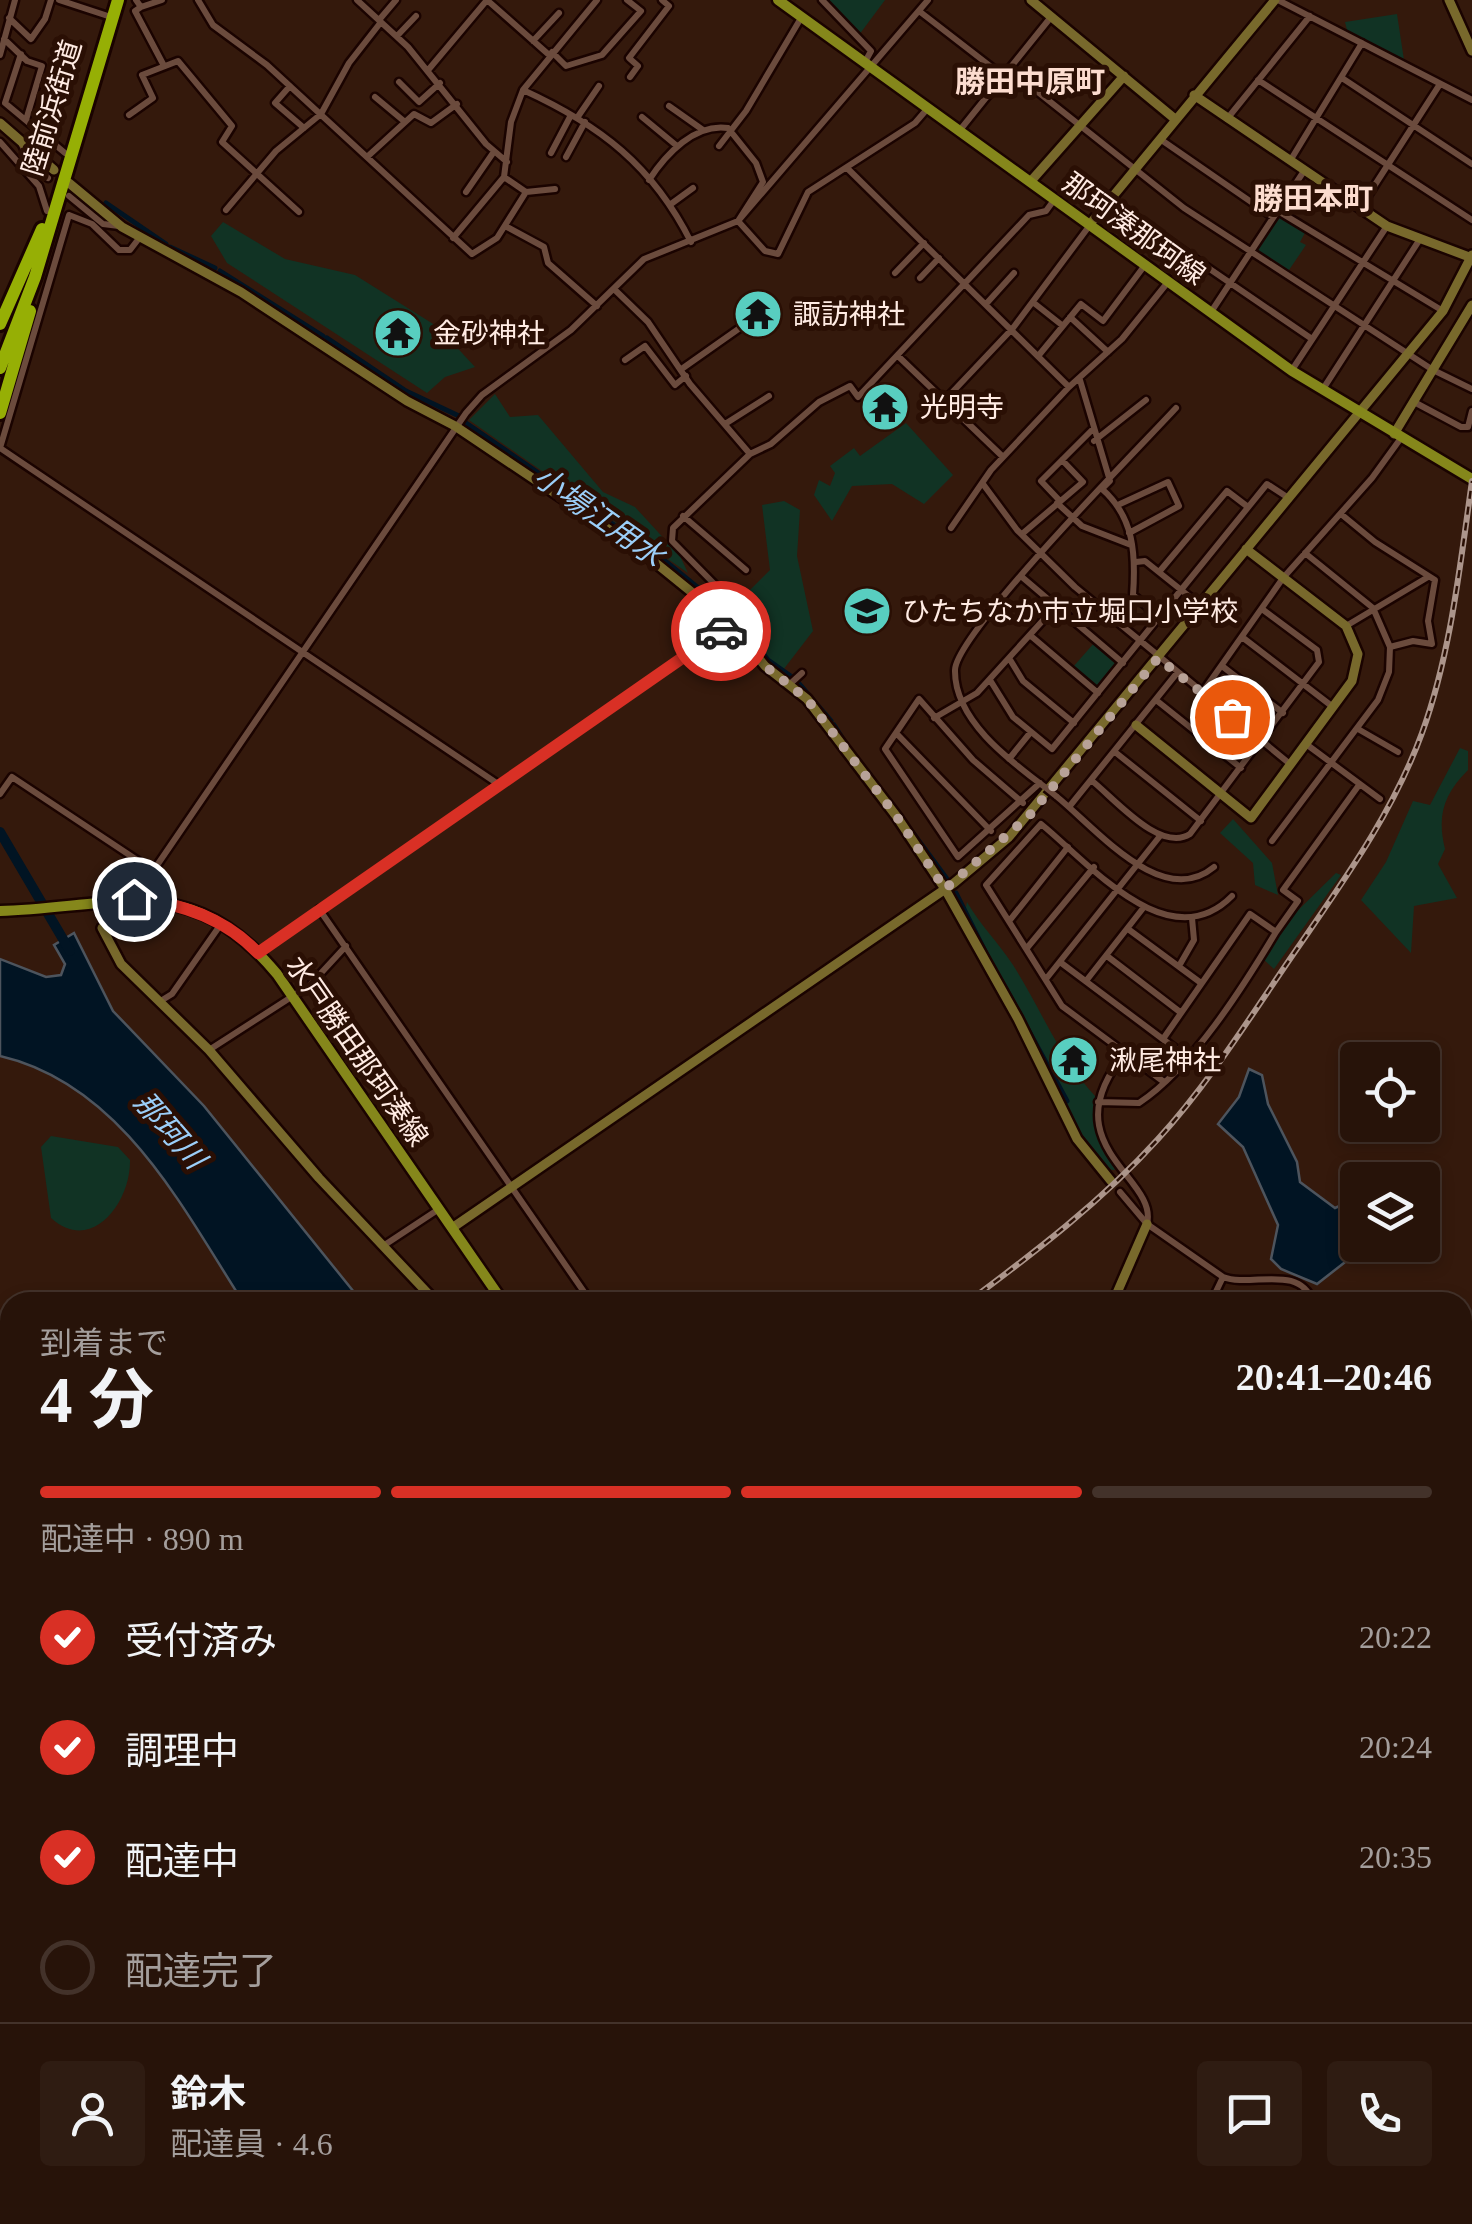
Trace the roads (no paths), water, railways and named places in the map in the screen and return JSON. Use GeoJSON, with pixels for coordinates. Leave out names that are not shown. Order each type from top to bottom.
{"type":"FeatureCollection","features":[{"type":"Feature","properties":{"kind":"highway","name":"陸前浜街道"},"geometry":{"type":"LineString","coordinates":[[47,221],[114,0]]}},
{"type":"Feature","properties":{"kind":"highway","name":"陸前浜街道"},"geometry":{"type":"LineString","coordinates":[[47,221],[64,153],[109,16]]}},
{"type":"Feature","properties":{"kind":"highway"},"geometry":{"type":"LineString","coordinates":[[0,324],[47,221]]}},
{"type":"Feature","properties":{"kind":"highway"},"geometry":{"type":"LineString","coordinates":[[0,346],[47,221]]}},
{"type":"Feature","properties":{"kind":"highway"},"geometry":{"type":"LineString","coordinates":[[0,368],[47,221]]}},
{"type":"Feature","properties":{"kind":"highway"},"geometry":{"type":"LineString","coordinates":[[0,414],[47,221]]}},
{"type":"Feature","properties":{"kind":"main road","name":"那珂湊那珂線"},"geometry":{"type":"LineString","coordinates":[[778,0],[1292,371],[1471,479]]}},
{"type":"Feature","properties":{"kind":"main road","name":"水戸勝田那珂湊線"},"geometry":{"type":"LineString","coordinates":[[0,911],[130,899],[177,906],[221,924],[258,953],[292,996],[496,1292]]}},
{"type":"Feature","properties":{"kind":"street"},"geometry":{"type":"LineString","coordinates":[[0,56],[15,0]]}},
{"type":"Feature","properties":{"kind":"street"},"geometry":{"type":"LineString","coordinates":[[10,18],[30,38],[55,0],[109,16]]}},
{"type":"Feature","properties":{"kind":"street"},"geometry":{"type":"LineString","coordinates":[[162,0],[139,3],[135,11],[163,64]]}},
{"type":"Feature","properties":{"kind":"street"},"geometry":{"type":"LineString","coordinates":[[198,0],[212,25],[290,86],[472,254],[506,227],[526,192]]}},
{"type":"Feature","properties":{"kind":"street"},"geometry":{"type":"LineString","coordinates":[[357,0],[429,70],[493,153],[507,162]]}},
{"type":"Feature","properties":{"kind":"street"},"geometry":{"type":"LineString","coordinates":[[226,210],[256,174],[321,114],[349,63],[396,0]]}},
{"type":"Feature","properties":{"kind":"street"},"geometry":{"type":"LineString","coordinates":[[429,70],[487,0],[566,66],[602,55],[641,11],[627,0]]}},
{"type":"Feature","properties":{"kind":"street"},"geometry":{"type":"LineString","coordinates":[[453,238],[504,177],[513,114],[523,90],[596,0]]}},
{"type":"Feature","properties":{"kind":"street"},"geometry":{"type":"LineString","coordinates":[[630,78],[638,66],[629,58],[669,6],[662,0]]}},
{"type":"Feature","properties":{"kind":"street"},"geometry":{"type":"LineString","coordinates":[[822,0],[871,51],[869,65]]}},
{"type":"Feature","properties":{"kind":"street"},"geometry":{"type":"LineString","coordinates":[[427,1292],[209,1050],[121,964],[102,928],[152,870],[455,426],[482,395],[543,354],[650,255],[692,242],[738,221],[928,0]]}},
{"type":"Feature","properties":{"kind":"street"},"geometry":{"type":"LineString","coordinates":[[1031,0],[1175,118]]}},
{"type":"Feature","properties":{"kind":"street"},"geometry":{"type":"LineString","coordinates":[[944,401],[1034,303],[1109,200],[1276,0],[1472,100]]}},
{"type":"Feature","properties":{"kind":"street"},"geometry":{"type":"LineString","coordinates":[[1449,0],[1472,51]]}},
{"type":"Feature","properties":{"kind":"street"},"geometry":{"type":"LineString","coordinates":[[920,11],[1003,76]]}},
{"type":"Feature","properties":{"kind":"street"},"geometry":{"type":"LineString","coordinates":[[533,41],[559,13]]}},
{"type":"Feature","properties":{"kind":"street"},"geometry":{"type":"LineString","coordinates":[[397,36],[416,16]]}},
{"type":"Feature","properties":{"kind":"street"},"geometry":{"type":"LineString","coordinates":[[1227,120],[1310,16]]}},
{"type":"Feature","properties":{"kind":"street"},"geometry":{"type":"LineString","coordinates":[[719,146],[802,17]]}},
{"type":"Feature","properties":{"kind":"street"},"geometry":{"type":"LineString","coordinates":[[960,130],[1051,17]]}},
{"type":"Feature","properties":{"kind":"street"},"geometry":{"type":"LineString","coordinates":[[4,38],[42,66],[26,120]]}},
{"type":"Feature","properties":{"kind":"street"},"geometry":{"type":"LineString","coordinates":[[1290,162],[1362,43]]}},
{"type":"Feature","properties":{"kind":"street"},"geometry":{"type":"LineString","coordinates":[[21,54],[5,102],[64,153]]}},
{"type":"Feature","properties":{"kind":"street"},"geometry":{"type":"LineString","coordinates":[[129,115],[153,98],[142,75],[178,61],[232,126],[222,142],[299,212]]}},
{"type":"Feature","properties":{"kind":"street"},"geometry":{"type":"LineString","coordinates":[[1009,69],[1134,170],[1251,252],[1433,370],[1472,389]]}},
{"type":"Feature","properties":{"kind":"street"},"geometry":{"type":"LineString","coordinates":[[1031,181],[1124,76]]}},
{"type":"Feature","properties":{"kind":"street"},"geometry":{"type":"LineString","coordinates":[[1342,78],[1472,164]]}},
{"type":"Feature","properties":{"kind":"street"},"geometry":{"type":"LineString","coordinates":[[1258,80],[1472,220]]}},
{"type":"Feature","properties":{"kind":"street"},"geometry":{"type":"LineString","coordinates":[[398,82],[419,102],[440,83]]}},
{"type":"Feature","properties":{"kind":"street"},"geometry":{"type":"LineString","coordinates":[[1360,208],[1440,84]]}},
{"type":"Feature","properties":{"kind":"street"},"geometry":{"type":"LineString","coordinates":[[290,86],[275,103],[304,128]]}},
{"type":"Feature","properties":{"kind":"street"},"geometry":{"type":"LineString","coordinates":[[551,153],[599,86]]}},
{"type":"Feature","properties":{"kind":"street"},"geometry":{"type":"LineString","coordinates":[[523,90],[612,138],[670,204],[692,242]]}},
{"type":"Feature","properties":{"kind":"street"},"geometry":{"type":"LineString","coordinates":[[452,1228],[945,889],[1029,816],[1442,311],[1472,257],[1388,226],[1194,96]]}},
{"type":"Feature","properties":{"kind":"street"},"geometry":{"type":"LineString","coordinates":[[375,98],[405,122]]}},
{"type":"Feature","properties":{"kind":"street"},"geometry":{"type":"LineString","coordinates":[[367,157],[414,114],[430,123],[456,104]]}},
{"type":"Feature","properties":{"kind":"street"},"geometry":{"type":"LineString","coordinates":[[670,106],[703,130]]}},
{"type":"Feature","properties":{"kind":"street"},"geometry":{"type":"LineString","coordinates":[[738,221],[765,251],[778,254],[808,192],[915,123],[928,107]]}},
{"type":"Feature","properties":{"kind":"street"},"geometry":{"type":"LineString","coordinates":[[642,118],[677,146]]}},
{"type":"Feature","properties":{"kind":"street"},"geometry":{"type":"LineString","coordinates":[[566,157],[586,122]]}},
{"type":"Feature","properties":{"kind":"street"},"geometry":{"type":"LineString","coordinates":[[0,123],[51,174]]}},
{"type":"Feature","properties":{"kind":"street"},"geometry":{"type":"LineString","coordinates":[[649,180],[677,146],[703,130],[718,127],[731,132],[756,164],[762,182],[738,221]]}},
{"type":"Feature","properties":{"kind":"street"},"geometry":{"type":"LineString","coordinates":[[9,131],[0,142],[39,186],[47,221]]}},
{"type":"Feature","properties":{"kind":"street"},"geometry":{"type":"LineString","coordinates":[[1160,139],[1276,214],[1442,311]]}},
{"type":"Feature","properties":{"kind":"street"},"geometry":{"type":"LineString","coordinates":[[466,192],[493,153]]}},
{"type":"Feature","properties":{"kind":"street"},"geometry":{"type":"LineString","coordinates":[[846,168],[1069,387]]}},
{"type":"Feature","properties":{"kind":"street"},"geometry":{"type":"LineString","coordinates":[[1210,312],[1304,171]]}},
{"type":"Feature","properties":{"kind":"street"},"geometry":{"type":"LineString","coordinates":[[504,177],[526,192],[555,189]]}},
{"type":"Feature","properties":{"kind":"street"},"geometry":{"type":"LineString","coordinates":[[69,183],[120,226],[228,283],[407,400],[455,426],[641,552],[730,624],[765,666],[807,699],[897,817],[945,889],[1028,1039],[1077,1139],[1111,1181]]}},
{"type":"Feature","properties":{"kind":"street"},"geometry":{"type":"LineString","coordinates":[[670,204],[693,188]]}},
{"type":"Feature","properties":{"kind":"street"},"geometry":{"type":"LineString","coordinates":[[68,196],[102,224],[120,226]]}},
{"type":"Feature","properties":{"kind":"street"},"geometry":{"type":"LineString","coordinates":[[258,953],[730,624],[736,616],[735,605],[672,541],[671,531],[750,454],[771,444],[820,402],[850,386],[858,397],[1028,215],[1046,211],[1055,199]]}},
{"type":"Feature","properties":{"kind":"street"},"geometry":{"type":"LineString","coordinates":[[1109,200],[1312,339]]}},
{"type":"Feature","properties":{"kind":"street"},"geometry":{"type":"LineString","coordinates":[[140,237],[130,250],[120,250],[92,224],[69,215],[2,431],[0,449],[498,784]]}},
{"type":"Feature","properties":{"kind":"street"},"geometry":{"type":"LineString","coordinates":[[1292,371],[1388,226]]}},
{"type":"Feature","properties":{"kind":"street"},"geometry":{"type":"LineString","coordinates":[[506,227],[544,248],[548,263],[597,306]]}},
{"type":"Feature","properties":{"kind":"street"},"geometry":{"type":"LineString","coordinates":[[1322,390],[1420,239]]}},
{"type":"Feature","properties":{"kind":"street"},"geometry":{"type":"LineString","coordinates":[[895,272],[924,243]]}},
{"type":"Feature","properties":{"kind":"street"},"geometry":{"type":"LineString","coordinates":[[920,278],[939,258]]}},
{"type":"Feature","properties":{"kind":"street"},"geometry":{"type":"LineString","coordinates":[[1039,355],[1080,304],[1103,321],[1144,265]]}},
{"type":"Feature","properties":{"kind":"street"},"geometry":{"type":"LineString","coordinates":[[986,304],[1014,273]]}},
{"type":"Feature","properties":{"kind":"street"},"geometry":{"type":"LineString","coordinates":[[951,528],[1002,456],[1108,352],[1168,282]]}},
{"type":"Feature","properties":{"kind":"street"},"geometry":{"type":"LineString","coordinates":[[614,289],[648,322],[750,454]]}},
{"type":"Feature","properties":{"kind":"street"},"geometry":{"type":"LineString","coordinates":[[1034,303],[1063,326]]}},
{"type":"Feature","properties":{"kind":"street"},"geometry":{"type":"LineString","coordinates":[[1202,693],[1283,578],[1341,514],[1398,436],[1472,305]]}},
{"type":"Feature","properties":{"kind":"street"},"geometry":{"type":"LineString","coordinates":[[1070,317],[1108,352]]}},
{"type":"Feature","properties":{"kind":"street"},"geometry":{"type":"LineString","coordinates":[[625,360],[645,346],[674,385],[684,372],[754,318]]}},
{"type":"Feature","properties":{"kind":"street"},"geometry":{"type":"LineString","coordinates":[[898,356],[1002,456]]}},
{"type":"Feature","properties":{"kind":"street"},"geometry":{"type":"LineString","coordinates":[[1080,380],[1094,440],[1110,481]]}},
{"type":"Feature","properties":{"kind":"street"},"geometry":{"type":"LineString","coordinates":[[725,424],[769,396]]}},
{"type":"Feature","properties":{"kind":"street"},"geometry":{"type":"LineString","coordinates":[[1094,440],[1146,400]]}},
{"type":"Feature","properties":{"kind":"street"},"geometry":{"type":"LineString","coordinates":[[1414,402],[1460,427],[1468,427],[1472,411]]}},
{"type":"Feature","properties":{"kind":"street"},"geometry":{"type":"LineString","coordinates":[[1176,408],[1022,577],[958,656],[955,672],[964,702],[1009,759],[1138,864],[1158,878],[1178,882],[1196,879],[1214,867]]}},
{"type":"Feature","properties":{"kind":"street"},"geometry":{"type":"LineString","coordinates":[[1092,430],[1041,481],[1075,520],[1132,546]]}},
{"type":"Feature","properties":{"kind":"street"},"geometry":{"type":"LineString","coordinates":[[1022,534],[1084,482],[1062,460]]}},
{"type":"Feature","properties":{"kind":"street"},"geometry":{"type":"LineString","coordinates":[[1120,504],[1168,482],[1178,506],[1129,533]]}},
{"type":"Feature","properties":{"kind":"street"},"geometry":{"type":"LineString","coordinates":[[983,483],[1042,555],[1140,643],[1291,764]]}},
{"type":"Feature","properties":{"kind":"street"},"geometry":{"type":"LineString","coordinates":[[990,680],[1004,706],[1052,750],[1267,484],[1287,497]]}},
{"type":"Feature","properties":{"kind":"street"},"geometry":{"type":"LineString","coordinates":[[1102,489],[1120,504],[1129,533],[1136,562],[1133,595],[1160,617]]}},
{"type":"Feature","properties":{"kind":"street"},"geometry":{"type":"LineString","coordinates":[[1159,572],[1227,492],[1248,507]]}},
{"type":"Feature","properties":{"kind":"street"},"geometry":{"type":"LineString","coordinates":[[1341,514],[1435,580],[1428,621],[1432,644],[1413,641],[1390,647]]}},
{"type":"Feature","properties":{"kind":"street"},"geometry":{"type":"LineString","coordinates":[[683,516],[746,570]]}},
{"type":"Feature","properties":{"kind":"street"},"geometry":{"type":"LineString","coordinates":[[1136,725],[1251,818],[1352,681],[1358,661],[1355,640],[1346,626],[1246,549]]}},
{"type":"Feature","properties":{"kind":"street"},"geometry":{"type":"LineString","coordinates":[[1272,842],[1358,729],[1381,694],[1389,672],[1390,647],[1374,608],[1305,554]]}},
{"type":"Feature","properties":{"kind":"street"},"geometry":{"type":"LineString","coordinates":[[1136,562],[1145,561],[1200,606]]}},
{"type":"Feature","properties":{"kind":"street"},"geometry":{"type":"LineString","coordinates":[[1346,626],[1429,576]]}},
{"type":"Feature","properties":{"kind":"street"},"geometry":{"type":"LineString","coordinates":[[1022,577],[1123,663]]}},
{"type":"Feature","properties":{"kind":"street"},"geometry":{"type":"LineString","coordinates":[[934,718],[964,702],[990,680],[1056,606]]}},
{"type":"Feature","properties":{"kind":"street"},"geometry":{"type":"LineString","coordinates":[[1091,780],[1160,836],[1184,838],[1201,821],[1305,685],[1320,655],[1262,609]]}},
{"type":"Feature","properties":{"kind":"street"},"geometry":{"type":"LineString","coordinates":[[1031,636],[1098,693]]}},
{"type":"Feature","properties":{"kind":"street"},"geometry":{"type":"LineString","coordinates":[[1242,637],[1334,706]]}},
{"type":"Feature","properties":{"kind":"street"},"geometry":{"type":"LineString","coordinates":[[1009,658],[1023,681],[1074,723]]}},
{"type":"Feature","properties":{"kind":"street"},"geometry":{"type":"LineString","coordinates":[[1222,666],[1283,713]]}},
{"type":"Feature","properties":{"kind":"street"},"geometry":{"type":"LineString","coordinates":[[790,684],[802,673]]}},
{"type":"Feature","properties":{"kind":"street"},"geometry":{"type":"LineString","coordinates":[[1070,806],[1177,674]]}},
{"type":"Feature","properties":{"kind":"street"},"geometry":{"type":"LineString","coordinates":[[1023,803],[918,698],[885,749],[887,757],[958,857],[992,830],[1043,786]]}},
{"type":"Feature","properties":{"kind":"street"},"geometry":{"type":"LineString","coordinates":[[1156,700],[1241,768]]}},
{"type":"Feature","properties":{"kind":"street"},"geometry":{"type":"LineString","coordinates":[[1358,729],[1398,752]]}},
{"type":"Feature","properties":{"kind":"street"},"geometry":{"type":"LineString","coordinates":[[896,733],[992,830]]}},
{"type":"Feature","properties":{"kind":"street"},"geometry":{"type":"LineString","coordinates":[[1009,759],[1030,733]]}},
{"type":"Feature","properties":{"kind":"street"},"geometry":{"type":"LineString","coordinates":[[1306,744],[1380,799]]}},
{"type":"Feature","properties":{"kind":"street"},"geometry":{"type":"LineString","coordinates":[[1115,752],[1201,821]]}},
{"type":"Feature","properties":{"kind":"street"},"geometry":{"type":"LineString","coordinates":[[0,794],[12,777],[152,870]]}},
{"type":"Feature","properties":{"kind":"street"},"geometry":{"type":"LineString","coordinates":[[1098,1102],[1139,1103],[1188,1058],[1298,901],[1283,890],[1359,785]]}},
{"type":"Feature","properties":{"kind":"street"},"geometry":{"type":"LineString","coordinates":[[1164,1082],[1062,1006],[986,885],[1040,824],[1144,908],[1171,918],[1192,918],[1232,896]]}},
{"type":"Feature","properties":{"kind":"street"},"geometry":{"type":"LineString","coordinates":[[1046,979],[1160,836]]}},
{"type":"Feature","properties":{"kind":"street"},"geometry":{"type":"LineString","coordinates":[[1010,920],[1068,847]]}},
{"type":"Feature","properties":{"kind":"street"},"geometry":{"type":"LineString","coordinates":[[1027,948],[1094,866]]}},
{"type":"Feature","properties":{"kind":"street"},"geometry":{"type":"LineString","coordinates":[[1086,981],[1144,908]]}},
{"type":"Feature","properties":{"kind":"street"},"geometry":{"type":"LineString","coordinates":[[319,909],[584,1292]]}},
{"type":"Feature","properties":{"kind":"street"},"geometry":{"type":"LineString","coordinates":[[1162,1039],[1250,914],[1276,932]]}},
{"type":"Feature","properties":{"kind":"street"},"geometry":{"type":"LineString","coordinates":[[1179,966],[1193,946],[1192,918]]}},
{"type":"Feature","properties":{"kind":"street"},"geometry":{"type":"LineString","coordinates":[[159,1002],[172,994],[221,924]]}},
{"type":"Feature","properties":{"kind":"street"},"geometry":{"type":"LineString","coordinates":[[1128,929],[1200,983]]}},
{"type":"Feature","properties":{"kind":"street"},"geometry":{"type":"LineString","coordinates":[[209,1050],[313,983],[346,946]]}},
{"type":"Feature","properties":{"kind":"street"},"geometry":{"type":"LineString","coordinates":[[1107,956],[1180,1012]]}},
{"type":"Feature","properties":{"kind":"street"},"geometry":{"type":"LineString","coordinates":[[1060,962],[1188,1058]]}},
{"type":"Feature","properties":{"kind":"street"},"geometry":{"type":"LineString","coordinates":[[1118,1292],[1147,1224],[1145,1206],[1104,1139],[1098,1102],[1103,1082],[1125,1053]]}},
{"type":"Feature","properties":{"kind":"street"},"geometry":{"type":"LineString","coordinates":[[1120,1192],[1147,1224],[1222,1277],[1237,1282],[1278,1277],[1308,1292]]}},
{"type":"Feature","properties":{"kind":"street"},"geometry":{"type":"LineString","coordinates":[[383,1246],[438,1209]]}},
{"type":"Feature","properties":{"kind":"street"},"geometry":{"type":"LineString","coordinates":[[1216,1292],[1222,1277]]}},
{"type":"Feature","properties":{"kind":"water","name":"那珂川"},"geometry":{"type":"Polygon","coordinates":[[[74,933],[113,1011],[204,1106],[354,1292],[237,1292],[171,1190],[114,1121],[80,1093],[43,1071],[0,1056],[0,959],[46,977],[61,975],[65,964],[54,945],[74,933]]]}},
{"type":"Feature","properties":{"kind":"water"},"geometry":{"type":"Polygon","coordinates":[[[1249,1069],[1262,1075],[1268,1104],[1297,1162],[1300,1182],[1335,1208],[1340,1206],[1340,1262],[1345,1262],[1317,1284],[1281,1269],[1271,1259],[1278,1225],[1243,1147],[1218,1124],[1239,1097],[1249,1069]]]}},
{"type":"Feature","properties":{"kind":"waterway","name":"小場江用水"},"geometry":{"type":"LineString","coordinates":[[106,203],[166,244]]}},
{"type":"Feature","properties":{"kind":"waterway","name":"小場江用水"},"geometry":{"type":"LineString","coordinates":[[170,247],[215,268]]}},
{"type":"Feature","properties":{"kind":"waterway","name":"小場江用水"},"geometry":{"type":"LineString","coordinates":[[220,271],[323,336]]}},
{"type":"Feature","properties":{"kind":"waterway","name":"小場江用水"},"geometry":{"type":"LineString","coordinates":[[327,338],[406,391],[459,416]]}},
{"type":"Feature","properties":{"kind":"waterway","name":"小場江用水"},"geometry":{"type":"LineString","coordinates":[[466,423],[659,556],[729,613]]}},
{"type":"Feature","properties":{"kind":"waterway","name":"小場江用水"},"geometry":{"type":"LineString","coordinates":[[738,621],[768,660],[792,677]]}},
{"type":"Feature","properties":{"kind":"waterway","name":"小場江用水"},"geometry":{"type":"LineString","coordinates":[[795,679],[831,721]]}},
{"type":"Feature","properties":{"kind":"waterway","name":"小場江用水"},"geometry":{"type":"LineString","coordinates":[[834,725],[843,739]]}},
{"type":"Feature","properties":{"kind":"waterway","name":"小場江用水"},"geometry":{"type":"LineString","coordinates":[[868,772],[947,879]]}},
{"type":"Feature","properties":{"kind":"waterway"},"geometry":{"type":"LineString","coordinates":[[0,832],[70,951]]}},
{"type":"Feature","properties":{"kind":"waterway","name":"小場江用水"},"geometry":{"type":"LineString","coordinates":[[956,893],[988,957]]}},
{"type":"Feature","properties":{"kind":"waterway","name":"小場江用水"},"geometry":{"type":"LineString","coordinates":[[1006,989],[1067,1101]]}},
{"type":"Feature","properties":{"kind":"waterway","name":"小場江用水"},"geometry":{"type":"LineString","coordinates":[[1257,1277],[1285,1278]]}},
{"type":"Feature","properties":{"kind":"railway"},"geometry":{"type":"LineString","coordinates":[[981,1292],[1090,1205],[1178,1116],[1233,1044],[1368,842],[1411,761],[1432,703],[1453,608],[1472,481]]}},
{"type":"Feature","properties":{"kind":"place","name":"諏訪神社"},"geometry":{"type":"Point","coordinates":[758,314]}},
{"type":"Feature","properties":{"kind":"place","name":"金砂神社"},"geometry":{"type":"Point","coordinates":[398,333]}},
{"type":"Feature","properties":{"kind":"place","name":"光明寺"},"geometry":{"type":"Point","coordinates":[885,407]}},
{"type":"Feature","properties":{"kind":"place","name":"ひたちなか市立堀口小学校"},"geometry":{"type":"Point","coordinates":[867,611]}},
{"type":"Feature","properties":{"kind":"place","name":"湫尾神社"},"geometry":{"type":"Point","coordinates":[1074,1060]}},
{"type":"Feature","properties":{"kind":"district","name":"勝田中原町"},"geometry":{"type":"Point","coordinates":[1030,81]}},
{"type":"Feature","properties":{"kind":"district","name":"勝田本町"},"geometry":{"type":"Point","coordinates":[1313,198]}}]}
